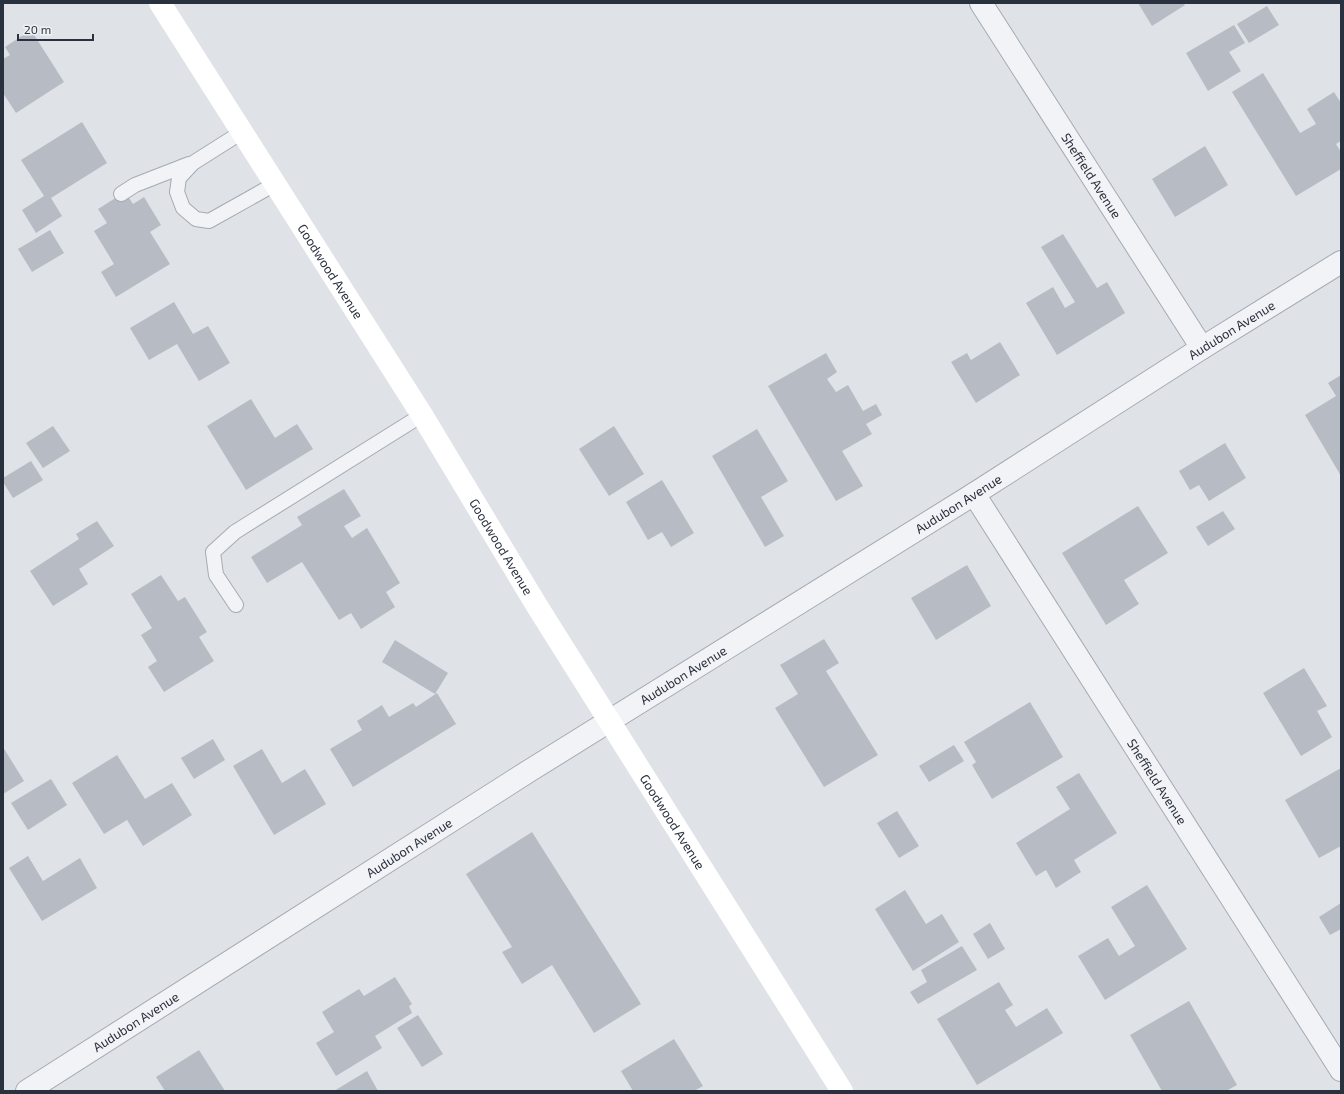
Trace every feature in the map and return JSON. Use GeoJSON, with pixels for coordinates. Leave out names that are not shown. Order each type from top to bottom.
{"type":"FeatureCollection","features":[{"type":"Feature","properties":{"kind":"street","name":"Goodwood Avenue"},"geometry":{"type":"LineString","coordinates":[[160,3],[422,415],[533,599],[757,958],[842,1091]]}},
{"type":"Feature","properties":{"kind":"street","name":"Sheffield Avenue"},"geometry":{"type":"LineString","coordinates":[[981,3],[1202,348]]}},
{"type":"Feature","properties":{"kind":"street","name":"Audubon Avenue"},"geometry":{"type":"LineString","coordinates":[[27,1091],[522,776],[974,494],[1202,348],[1341,262]]}},
{"type":"Feature","properties":{"kind":"street","name":"Sheffield Avenue"},"geometry":{"type":"LineString","coordinates":[[974,494],[1339,1061]]}},
{"type":"Feature","properties":{"kind":"lane"},"geometry":{"type":"LineString","coordinates":[[121,194],[136,185],[193,163],[242,132]]}},
{"type":"Feature","properties":{"kind":"lane"},"geometry":{"type":"LineString","coordinates":[[193,163],[179,178],[177,192],[183,208],[196,219],[209,221],[275,184]]}},
{"type":"Feature","properties":{"kind":"lane"},"geometry":{"type":"LineString","coordinates":[[236,605],[216,575],[213,552],[235,532],[422,415]]}},
{"type":"Feature","properties":{"kind":"building"},"geometry":{"type":"Polygon","coordinates":[[[1138,3],[1183,3],[1185,5],[1152,26],[1138,3]]]}},
{"type":"Feature","properties":{"kind":"building"},"geometry":{"type":"Polygon","coordinates":[[[1267,6],[1279,25],[1249,43],[1237,24],[1267,6]]]}},
{"type":"Feature","properties":{"kind":"building"},"geometry":{"type":"Polygon","coordinates":[[[1234,25],[1245,43],[1229,52],[1241,71],[1208,91],[1186,53],[1234,25]]]}},
{"type":"Feature","properties":{"kind":"building"},"geometry":{"type":"Polygon","coordinates":[[[31,30],[64,82],[16,113],[3,93],[3,59],[10,55],[5,47],[31,30]]]}},
{"type":"Feature","properties":{"kind":"building"},"geometry":{"type":"Polygon","coordinates":[[[1263,73],[1300,133],[1316,124],[1307,109],[1334,92],[1341,103],[1341,141],[1336,144],[1341,152],[1341,169],[1296,196],[1232,92],[1263,73]]]}},
{"type":"Feature","properties":{"kind":"building"},"geometry":{"type":"Polygon","coordinates":[[[82,122],[107,163],[51,198],[62,216],[36,233],[22,210],[44,196],[21,160],[82,122]]]}},
{"type":"Feature","properties":{"kind":"building"},"geometry":{"type":"Polygon","coordinates":[[[1205,146],[1228,185],[1175,217],[1152,179],[1205,146]]]}},
{"type":"Feature","properties":{"kind":"building"},"geometry":{"type":"Polygon","coordinates":[[[125,192],[133,204],[144,197],[161,225],[150,232],[170,264],[116,297],[101,272],[114,264],[94,231],[107,223],[98,209],[125,192]]]}},
{"type":"Feature","properties":{"kind":"building"},"geometry":{"type":"Polygon","coordinates":[[[50,230],[64,253],[32,272],[18,249],[50,230]]]}},
{"type":"Feature","properties":{"kind":"building"},"geometry":{"type":"Polygon","coordinates":[[[1063,234],[1097,288],[1107,282],[1125,313],[1057,355],[1026,303],[1053,287],[1065,308],[1075,302],[1041,247],[1063,234]]]}},
{"type":"Feature","properties":{"kind":"building"},"geometry":{"type":"Polygon","coordinates":[[[174,302],[193,334],[208,326],[230,363],[199,381],[177,344],[149,360],[130,328],[174,302]]]}},
{"type":"Feature","properties":{"kind":"building"},"geometry":{"type":"Polygon","coordinates":[[[1000,342],[1020,375],[976,403],[951,362],[967,353],[971,360],[1000,342]]]}},
{"type":"Feature","properties":{"kind":"building"},"geometry":{"type":"Polygon","coordinates":[[[826,353],[837,372],[827,379],[836,392],[848,385],[863,411],[876,404],[882,415],[866,424],[872,434],[842,451],[863,486],[836,501],[768,386],[826,353]]]}},
{"type":"Feature","properties":{"kind":"building"},"geometry":{"type":"Polygon","coordinates":[[[1341,375],[1341,476],[1305,415],[1336,396],[1328,383],[1341,375]]]}},
{"type":"Feature","properties":{"kind":"building"},"geometry":{"type":"Polygon","coordinates":[[[251,399],[275,438],[297,424],[313,449],[246,490],[207,426],[251,399]]]}},
{"type":"Feature","properties":{"kind":"building"},"geometry":{"type":"Polygon","coordinates":[[[53,426],[70,451],[43,468],[26,443],[53,426]]]}},
{"type":"Feature","properties":{"kind":"building"},"geometry":{"type":"Polygon","coordinates":[[[614,426],[644,474],[609,496],[579,449],[614,426]]]}},
{"type":"Feature","properties":{"kind":"building"},"geometry":{"type":"Polygon","coordinates":[[[757,429],[788,481],[761,497],[784,536],[765,547],[712,456],[757,429]]]}},
{"type":"Feature","properties":{"kind":"building"},"geometry":{"type":"Polygon","coordinates":[[[1225,443],[1246,478],[1209,501],[1199,485],[1190,490],[1179,471],[1225,443]]]}},
{"type":"Feature","properties":{"kind":"building"},"geometry":{"type":"Polygon","coordinates":[[[31,461],[43,480],[13,498],[3,482],[3,478],[31,461]]]}},
{"type":"Feature","properties":{"kind":"building"},"geometry":{"type":"Polygon","coordinates":[[[662,480],[694,533],[671,547],[662,532],[648,540],[626,502],[662,480]]]}},
{"type":"Feature","properties":{"kind":"building"},"geometry":{"type":"Polygon","coordinates":[[[344,489],[361,516],[344,526],[352,538],[367,528],[400,583],[386,592],[395,607],[361,629],[351,613],[339,620],[302,562],[267,583],[251,557],[302,525],[297,517],[344,489]]]}},
{"type":"Feature","properties":{"kind":"building"},"geometry":{"type":"Polygon","coordinates":[[[1138,506],[1168,553],[1124,580],[1139,604],[1106,625],[1062,553],[1138,506]]]}},
{"type":"Feature","properties":{"kind":"building"},"geometry":{"type":"Polygon","coordinates":[[[1223,511],[1235,529],[1208,546],[1196,527],[1223,511]]]}},
{"type":"Feature","properties":{"kind":"building"},"geometry":{"type":"Polygon","coordinates":[[[97,521],[114,546],[79,569],[88,584],[53,606],[30,571],[79,539],[76,534],[97,521]]]}},
{"type":"Feature","properties":{"kind":"building"},"geometry":{"type":"Polygon","coordinates":[[[967,565],[991,606],[936,640],[911,598],[967,565]]]}},
{"type":"Feature","properties":{"kind":"building"},"geometry":{"type":"Polygon","coordinates":[[[161,575],[178,601],[185,597],[207,632],[199,637],[214,661],[164,692],[148,667],[157,661],[141,635],[152,628],[131,594],[161,575]]]}},
{"type":"Feature","properties":{"kind":"building"},"geometry":{"type":"Polygon","coordinates":[[[824,639],[839,663],[826,671],[878,755],[824,787],[775,708],[798,694],[780,665],[824,639]]]}},
{"type":"Feature","properties":{"kind":"building"},"geometry":{"type":"Polygon","coordinates":[[[395,640],[448,673],[435,694],[382,662],[395,640]]]}},
{"type":"Feature","properties":{"kind":"building"},"geometry":{"type":"Polygon","coordinates":[[[1304,668],[1327,706],[1317,711],[1332,737],[1301,756],[1263,693],[1304,668]]]}},
{"type":"Feature","properties":{"kind":"building"},"geometry":{"type":"Polygon","coordinates":[[[437,693],[456,724],[353,787],[330,749],[362,730],[357,721],[382,705],[389,717],[413,703],[416,707],[437,693]]]}},
{"type":"Feature","properties":{"kind":"building"},"geometry":{"type":"Polygon","coordinates":[[[1030,702],[1063,757],[992,799],[972,765],[976,762],[964,742],[1030,702]]]}},
{"type":"Feature","properties":{"kind":"building"},"geometry":{"type":"Polygon","coordinates":[[[213,739],[225,760],[194,779],[181,758],[213,739]]]}},
{"type":"Feature","properties":{"kind":"building"},"geometry":{"type":"Polygon","coordinates":[[[954,745],[964,761],[929,782],[919,766],[954,745]]]}},
{"type":"Feature","properties":{"kind":"building"},"geometry":{"type":"Polygon","coordinates":[[[3,747],[24,781],[3,794],[3,747]]]}},
{"type":"Feature","properties":{"kind":"building"},"geometry":{"type":"Polygon","coordinates":[[[262,749],[282,783],[305,769],[326,804],[274,835],[233,766],[262,749]]]}},
{"type":"Feature","properties":{"kind":"building"},"geometry":{"type":"Polygon","coordinates":[[[117,755],[145,799],[172,783],[192,815],[143,846],[127,820],[104,834],[72,783],[117,755]]]}},
{"type":"Feature","properties":{"kind":"building"},"geometry":{"type":"Polygon","coordinates":[[[1341,768],[1341,846],[1319,858],[1285,800],[1341,768]]]}},
{"type":"Feature","properties":{"kind":"building"},"geometry":{"type":"Polygon","coordinates":[[[1079,773],[1117,833],[1074,860],[1081,872],[1056,888],[1046,870],[1036,876],[1016,843],[1070,809],[1056,787],[1079,773]]]}},
{"type":"Feature","properties":{"kind":"building"},"geometry":{"type":"Polygon","coordinates":[[[51,779],[67,805],[28,830],[11,803],[51,779]]]}},
{"type":"Feature","properties":{"kind":"building"},"geometry":{"type":"Polygon","coordinates":[[[897,811],[919,846],[899,858],[877,823],[897,811]]]}},
{"type":"Feature","properties":{"kind":"building"},"geometry":{"type":"Polygon","coordinates":[[[532,832],[641,1004],[594,1033],[552,965],[522,984],[502,952],[512,947],[466,874],[532,832]]]}},
{"type":"Feature","properties":{"kind":"building"},"geometry":{"type":"Polygon","coordinates":[[[28,856],[43,881],[80,858],[97,888],[42,921],[9,868],[28,856]]]}},
{"type":"Feature","properties":{"kind":"building"},"geometry":{"type":"Polygon","coordinates":[[[1147,885],[1187,949],[1105,1000],[1078,956],[1108,938],[1119,956],[1135,946],[1111,907],[1147,885]]]}},
{"type":"Feature","properties":{"kind":"building"},"geometry":{"type":"Polygon","coordinates":[[[905,890],[926,924],[942,914],[959,942],[913,971],[875,909],[905,890]]]}},
{"type":"Feature","properties":{"kind":"building"},"geometry":{"type":"Polygon","coordinates":[[[1341,903],[1341,929],[1330,935],[1319,917],[1341,903]]]}},
{"type":"Feature","properties":{"kind":"building"},"geometry":{"type":"Polygon","coordinates":[[[990,923],[1005,949],[988,959],[973,934],[990,923]]]}},
{"type":"Feature","properties":{"kind":"building"},"geometry":{"type":"Polygon","coordinates":[[[962,946],[977,970],[918,1004],[910,992],[927,982],[921,970],[962,946]]]}},
{"type":"Feature","properties":{"kind":"building"},"geometry":{"type":"Polygon","coordinates":[[[395,977],[412,1004],[409,1006],[412,1013],[375,1036],[382,1048],[336,1076],[316,1043],[334,1032],[322,1012],[359,989],[364,996],[395,977]]]}},
{"type":"Feature","properties":{"kind":"building"},"geometry":{"type":"Polygon","coordinates":[[[999,982],[1013,1005],[1005,1010],[1016,1027],[1047,1008],[1063,1033],[977,1085],[937,1019],[999,982]]]}},
{"type":"Feature","properties":{"kind":"building"},"geometry":{"type":"Polygon","coordinates":[[[1189,1001],[1237,1085],[1226,1091],[1162,1091],[1130,1035],[1189,1001]]]}},
{"type":"Feature","properties":{"kind":"building"},"geometry":{"type":"Polygon","coordinates":[[[418,1015],[443,1054],[422,1067],[397,1028],[418,1015]]]}},
{"type":"Feature","properties":{"kind":"building"},"geometry":{"type":"Polygon","coordinates":[[[674,1039],[703,1086],[694,1091],[633,1091],[621,1071],[674,1039]]]}},
{"type":"Feature","properties":{"kind":"building"},"geometry":{"type":"Polygon","coordinates":[[[199,1050],[225,1091],[165,1091],[156,1077],[199,1050]]]}},
{"type":"Feature","properties":{"kind":"building"},"geometry":{"type":"Polygon","coordinates":[[[367,1071],[378,1091],[334,1091],[367,1071]]]}}]}
